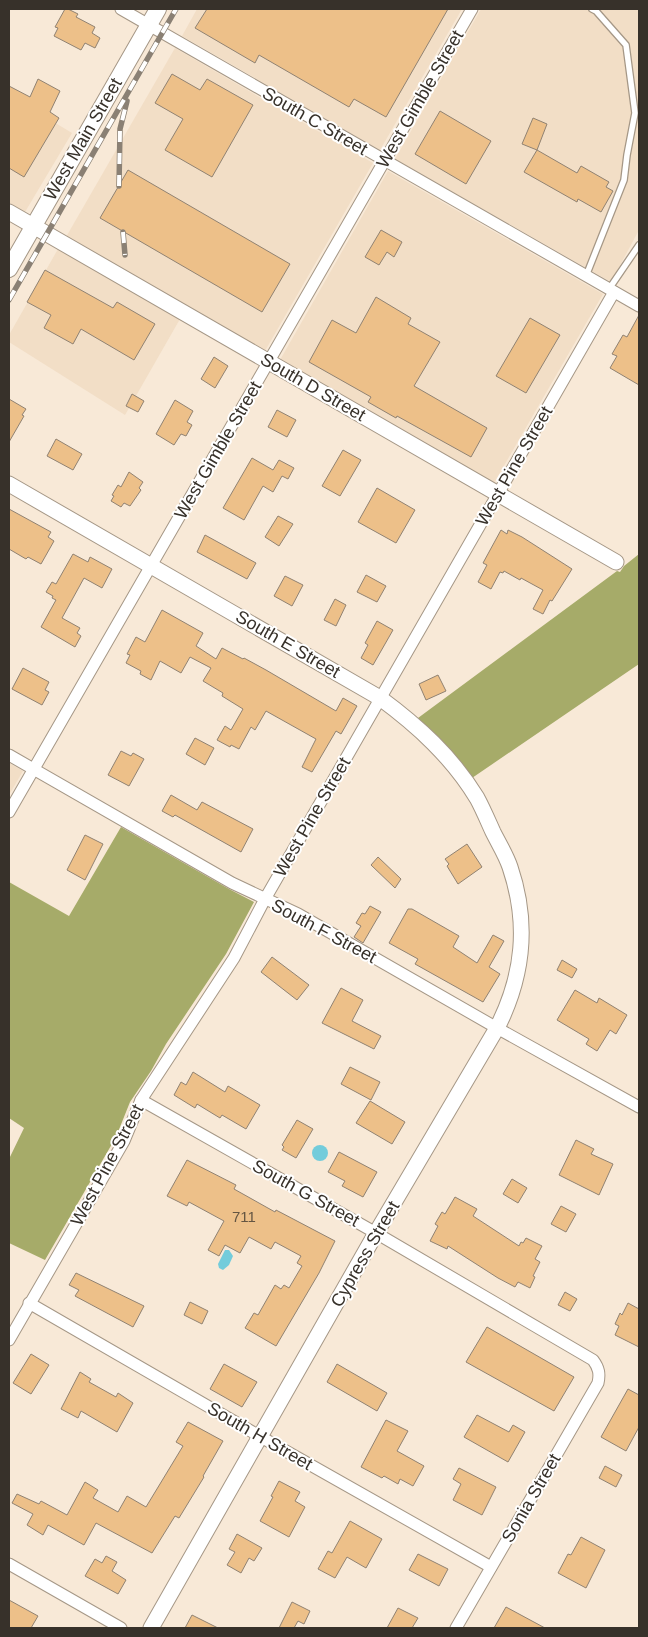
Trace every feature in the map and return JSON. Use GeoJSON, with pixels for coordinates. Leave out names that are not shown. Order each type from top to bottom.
{"type":"FeatureCollection","features":[{"type":"Feature","properties":{"kind":"main road","name":"West Main Street"},"geometry":{"type":"LineString","coordinates":[[9,269],[158,9]]}},
{"type":"Feature","properties":{"kind":"street","name":"South C Street"},"geometry":{"type":"LineString","coordinates":[[121,9],[639,306]]}},
{"type":"Feature","properties":{"kind":"street","name":"West Gimble Street"},"geometry":{"type":"LineString","coordinates":[[9,812],[472,9]]}},
{"type":"Feature","properties":{"kind":"street","name":"South D Street"},"geometry":{"type":"LineString","coordinates":[[9,212],[616,562]]}},
{"type":"Feature","properties":{"kind":"street","name":"West Pine Street"},"geometry":{"type":"LineString","coordinates":[[9,1340],[124,1141],[141,1100],[234,958],[265,899],[498,494],[611,291]]}},
{"type":"Feature","properties":{"kind":"street","name":"South E Street"},"geometry":{"type":"LineString","coordinates":[[9,484],[151,564],[380,698],[412,722],[453,764],[478,800],[509,865]]}},
{"type":"Feature","properties":{"kind":"street","name":"South F Street"},"geometry":{"type":"LineString","coordinates":[[9,755],[232,883],[298,914],[639,1107]]}},
{"type":"Feature","properties":{"kind":"street","name":"Cypress Street"},"geometry":{"type":"LineString","coordinates":[[151,1628],[376,1233],[497,1028],[512,993],[522,942],[520,907],[509,865]]}},
{"type":"Feature","properties":{"kind":"street","name":"South G Street"},"geometry":{"type":"LineString","coordinates":[[141,1100],[376,1233],[593,1360],[598,1366]]}},
{"type":"Feature","properties":{"kind":"street","name":"South H Street"},"geometry":{"type":"LineString","coordinates":[[29,1303],[491,1567]]}},
{"type":"Feature","properties":{"kind":"street","name":"Sonia Street"},"geometry":{"type":"LineString","coordinates":[[456,1628],[598,1383],[600,1375],[598,1366]]}},
{"type":"Feature","properties":{"kind":"street"},"geometry":{"type":"LineString","coordinates":[[9,1564],[122,1628]]}},
{"type":"Feature","properties":{"kind":"lane"},"geometry":{"type":"LineString","coordinates":[[586,276],[624,180],[627,154],[636,113],[626,45],[596,11],[592,9]]}},
{"type":"Feature","properties":{"kind":"lane"},"geometry":{"type":"LineString","coordinates":[[611,291],[639,245]]}},
{"type":"Feature","properties":{"kind":"shaded area"},"geometry":{"type":"Polygon","coordinates":[[[197,9],[462,9],[380,150],[182,36],[197,9]]]}},
{"type":"Feature","properties":{"kind":"shaded area"},"geometry":{"type":"Polygon","coordinates":[[[481,9],[639,9],[639,230],[611,282],[395,159],[481,9]]]}},
{"type":"Feature","properties":{"kind":"shaded area"},"geometry":{"type":"Polygon","coordinates":[[[175,48],[373,163],[265,351],[66,237],[175,48]]]}},
{"type":"Feature","properties":{"kind":"shaded area"},"geometry":{"type":"Polygon","coordinates":[[[9,95],[72,133],[25,212],[9,203],[9,95]]]}},
{"type":"Feature","properties":{"kind":"shaded area"},"geometry":{"type":"Polygon","coordinates":[[[388,171],[603,294],[494,483],[280,360],[388,171]]]}},
{"type":"Feature","properties":{"kind":"shaded area"},"geometry":{"type":"Polygon","coordinates":[[[58,249],[180,319],[125,415],[9,342],[9,335],[58,249]]]}},
{"type":"Feature","properties":{"kind":"shaded area"},"geometry":{"type":"Polygon","coordinates":[[[9,763],[23,771],[9,795],[9,763]]]}},
{"type":"Feature","properties":{"kind":"green space"},"geometry":{"type":"Polygon","coordinates":[[[639,554],[639,664],[472,778],[445,744],[418,718],[617,571],[620,572],[624,566],[639,554]]]}},
{"type":"Feature","properties":{"kind":"green space"},"geometry":{"type":"Polygon","coordinates":[[[121,827],[254,902],[226,954],[130,1102],[116,1137],[45,1260],[9,1243],[9,1159],[24,1128],[9,1118],[9,882],[69,916],[121,827]]]}},
{"type":"Feature","properties":{"kind":"water"},"geometry":{"type":"Polygon","coordinates":[[[317,1145],[323,1145],[328,1150],[326,1159],[317,1161],[312,1156],[312,1150],[317,1145]]]}},
{"type":"Feature","properties":{"kind":"water"},"geometry":{"type":"Polygon","coordinates":[[[225,1250],[229,1250],[233,1256],[229,1265],[223,1270],[219,1268],[218,1264],[225,1250]]]}},
{"type":"Feature","properties":{"kind":"building"},"geometry":{"type":"Polygon","coordinates":[[[65,9],[78,14],[76,17],[95,27],[92,33],[100,38],[95,48],[85,43],[81,50],[54,36],[58,28],[55,27],[65,9]]]}},
{"type":"Feature","properties":{"kind":"building"},"geometry":{"type":"Polygon","coordinates":[[[207,9],[448,9],[386,117],[354,99],[349,107],[259,55],[255,63],[195,28],[207,9]]]}},
{"type":"Feature","properties":{"kind":"building"},"geometry":{"type":"Polygon","coordinates":[[[172,74],[200,90],[207,79],[253,105],[212,177],[165,150],[183,119],[155,103],[172,74]]]}},
{"type":"Feature","properties":{"kind":"building"},"geometry":{"type":"Polygon","coordinates":[[[38,79],[60,91],[50,112],[59,118],[24,177],[9,168],[9,86],[30,97],[38,79]]]}},
{"type":"Feature","properties":{"kind":"building"},"geometry":{"type":"Polygon","coordinates":[[[440,111],[491,141],[466,184],[415,154],[440,111]]]}},
{"type":"Feature","properties":{"kind":"building"},"geometry":{"type":"Polygon","coordinates":[[[533,118],[547,124],[537,150],[522,144],[533,118]]]}},
{"type":"Feature","properties":{"kind":"building"},"geometry":{"type":"Polygon","coordinates":[[[537,150],[577,173],[581,166],[609,182],[606,187],[613,191],[601,212],[578,199],[577,202],[524,172],[537,150]]]}},
{"type":"Feature","properties":{"kind":"building"},"geometry":{"type":"Polygon","coordinates":[[[128,170],[290,264],[262,312],[100,218],[128,170]]]}},
{"type":"Feature","properties":{"kind":"building"},"geometry":{"type":"Polygon","coordinates":[[[381,230],[402,242],[394,257],[387,252],[379,265],[365,257],[381,230]]]}},
{"type":"Feature","properties":{"kind":"building"},"geometry":{"type":"Polygon","coordinates":[[[45,270],[113,308],[117,302],[155,324],[134,360],[81,329],[73,344],[44,328],[51,315],[27,302],[45,270]]]}},
{"type":"Feature","properties":{"kind":"building"},"geometry":{"type":"Polygon","coordinates":[[[376,297],[411,318],[408,324],[440,342],[414,386],[487,428],[471,457],[368,402],[371,397],[309,362],[332,320],[356,333],[376,297]]]}},
{"type":"Feature","properties":{"kind":"building"},"geometry":{"type":"Polygon","coordinates":[[[639,315],[639,385],[610,368],[617,356],[612,354],[623,335],[627,337],[639,315]]]}},
{"type":"Feature","properties":{"kind":"building"},"geometry":{"type":"Polygon","coordinates":[[[530,318],[560,335],[526,393],[496,376],[530,318]]]}},
{"type":"Feature","properties":{"kind":"building"},"geometry":{"type":"Polygon","coordinates":[[[214,357],[228,366],[215,388],[201,379],[214,357]]]}},
{"type":"Feature","properties":{"kind":"building"},"geometry":{"type":"Polygon","coordinates":[[[132,394],[144,401],[138,412],[126,406],[132,394]]]}},
{"type":"Feature","properties":{"kind":"building"},"geometry":{"type":"Polygon","coordinates":[[[9,399],[26,409],[9,442],[9,399]]]}},
{"type":"Feature","properties":{"kind":"building"},"geometry":{"type":"Polygon","coordinates":[[[175,400],[193,411],[187,422],[192,425],[186,436],[181,434],[174,445],[156,434],[175,400]]]}},
{"type":"Feature","properties":{"kind":"building"},"geometry":{"type":"Polygon","coordinates":[[[277,410],[296,420],[287,437],[268,427],[277,410]]]}},
{"type":"Feature","properties":{"kind":"building"},"geometry":{"type":"Polygon","coordinates":[[[56,439],[82,454],[73,470],[47,456],[56,439]]]}},
{"type":"Feature","properties":{"kind":"building"},"geometry":{"type":"Polygon","coordinates":[[[343,450],[361,460],[340,496],[322,486],[343,450]]]}},
{"type":"Feature","properties":{"kind":"building"},"geometry":{"type":"Polygon","coordinates":[[[252,458],[273,470],[279,460],[294,468],[288,479],[282,476],[273,492],[263,486],[244,520],[223,508],[252,458]]]}},
{"type":"Feature","properties":{"kind":"building"},"geometry":{"type":"Polygon","coordinates":[[[129,472],[143,482],[139,488],[141,490],[130,506],[124,503],[121,507],[111,501],[114,496],[112,495],[118,485],[121,487],[129,472]]]}},
{"type":"Feature","properties":{"kind":"building"},"geometry":{"type":"Polygon","coordinates":[[[377,488],[415,510],[396,543],[358,522],[377,488]]]}},
{"type":"Feature","properties":{"kind":"building"},"geometry":{"type":"Polygon","coordinates":[[[9,509],[51,532],[48,537],[54,541],[41,564],[28,557],[26,559],[9,549],[9,509]]]}},
{"type":"Feature","properties":{"kind":"building"},"geometry":{"type":"Polygon","coordinates":[[[278,516],[293,524],[279,546],[265,537],[278,516]]]}},
{"type":"Feature","properties":{"kind":"building"},"geometry":{"type":"Polygon","coordinates":[[[501,530],[507,534],[508,530],[522,537],[572,569],[552,601],[550,600],[543,614],[533,609],[543,590],[521,578],[520,580],[504,571],[503,573],[500,572],[491,589],[478,582],[487,565],[483,563],[501,530]]]}},
{"type":"Feature","properties":{"kind":"building"},"geometry":{"type":"Polygon","coordinates":[[[205,535],[256,563],[247,579],[197,552],[205,535]]]}},
{"type":"Feature","properties":{"kind":"building"},"geometry":{"type":"Polygon","coordinates":[[[73,554],[88,562],[90,557],[112,569],[102,588],[84,578],[62,618],[80,628],[77,633],[81,636],[75,647],[41,627],[56,600],[46,592],[52,582],[56,584],[73,554]]]}},
{"type":"Feature","properties":{"kind":"building"},"geometry":{"type":"Polygon","coordinates":[[[366,575],[386,586],[377,602],[357,592],[366,575]]]}},
{"type":"Feature","properties":{"kind":"building"},"geometry":{"type":"Polygon","coordinates":[[[285,576],[303,585],[292,606],[274,596],[285,576]]]}},
{"type":"Feature","properties":{"kind":"building"},"geometry":{"type":"Polygon","coordinates":[[[335,599],[346,605],[336,626],[324,620],[335,599]]]}},
{"type":"Feature","properties":{"kind":"building"},"geometry":{"type":"Polygon","coordinates":[[[162,610],[203,633],[196,646],[216,659],[222,648],[266,670],[336,711],[343,698],[357,706],[341,734],[336,731],[312,772],[302,767],[316,739],[266,711],[255,730],[251,727],[239,749],[231,745],[230,747],[217,740],[225,726],[231,730],[243,709],[222,696],[223,693],[203,681],[211,668],[190,657],[181,673],[160,661],[151,680],[140,674],[141,671],[126,663],[130,655],[127,654],[136,637],[145,642],[162,610]]]}},
{"type":"Feature","properties":{"kind":"building"},"geometry":{"type":"Polygon","coordinates":[[[377,621],[393,630],[373,665],[361,658],[368,645],[365,643],[377,621]]]}},
{"type":"Feature","properties":{"kind":"building"},"geometry":{"type":"Polygon","coordinates":[[[23,668],[49,682],[45,690],[49,692],[42,705],[12,689],[23,668]]]}},
{"type":"Feature","properties":{"kind":"building"},"geometry":{"type":"Polygon","coordinates":[[[438,675],[446,691],[426,700],[419,684],[438,675]]]}},
{"type":"Feature","properties":{"kind":"building"},"geometry":{"type":"Polygon","coordinates":[[[195,738],[214,748],[205,765],[186,754],[195,738]]]}},
{"type":"Feature","properties":{"kind":"building"},"geometry":{"type":"Polygon","coordinates":[[[121,751],[131,756],[133,753],[144,759],[129,786],[108,775],[121,751]]]}},
{"type":"Feature","properties":{"kind":"building"},"geometry":{"type":"Polygon","coordinates":[[[171,795],[197,810],[202,802],[253,829],[241,852],[175,815],[173,817],[162,811],[171,795]]]}},
{"type":"Feature","properties":{"kind":"building"},"geometry":{"type":"Polygon","coordinates":[[[85,835],[103,844],[85,880],[67,870],[85,835]]]}},
{"type":"Feature","properties":{"kind":"building"},"geometry":{"type":"Polygon","coordinates":[[[467,844],[482,867],[458,884],[445,859],[467,844]]]}},
{"type":"Feature","properties":{"kind":"building"},"geometry":{"type":"Polygon","coordinates":[[[378,857],[401,879],[395,888],[371,865],[378,857]]]}},
{"type":"Feature","properties":{"kind":"building"},"geometry":{"type":"Polygon","coordinates":[[[370,906],[381,912],[363,943],[354,937],[361,926],[356,923],[362,913],[365,914],[370,906]]]}},
{"type":"Feature","properties":{"kind":"building"},"geometry":{"type":"Polygon","coordinates":[[[408,909],[412,909],[459,936],[453,947],[477,963],[493,935],[504,941],[489,967],[500,974],[483,1002],[415,964],[418,959],[389,943],[408,909]]]}},
{"type":"Feature","properties":{"kind":"building"},"geometry":{"type":"Polygon","coordinates":[[[272,957],[309,985],[297,1000],[261,972],[272,957]]]}},
{"type":"Feature","properties":{"kind":"building"},"geometry":{"type":"Polygon","coordinates":[[[562,960],[577,969],[572,978],[557,970],[562,960]]]}},
{"type":"Feature","properties":{"kind":"building"},"geometry":{"type":"Polygon","coordinates":[[[341,988],[363,1000],[352,1021],[381,1036],[374,1049],[322,1023],[341,988]]]}},
{"type":"Feature","properties":{"kind":"building"},"geometry":{"type":"Polygon","coordinates":[[[575,990],[597,1003],[599,998],[627,1015],[616,1034],[610,1030],[597,1051],[586,1044],[589,1039],[557,1020],[575,990]]]}},
{"type":"Feature","properties":{"kind":"building"},"geometry":{"type":"Polygon","coordinates":[[[350,1067],[380,1082],[371,1100],[341,1084],[350,1067]]]}},
{"type":"Feature","properties":{"kind":"building"},"geometry":{"type":"Polygon","coordinates":[[[193,1072],[225,1092],[228,1086],[260,1105],[246,1129],[222,1115],[220,1118],[197,1104],[195,1108],[174,1095],[181,1082],[186,1085],[193,1072]]]}},
{"type":"Feature","properties":{"kind":"building"},"geometry":{"type":"Polygon","coordinates":[[[370,1101],[405,1122],[392,1144],[356,1123],[370,1101]]]}},
{"type":"Feature","properties":{"kind":"building"},"geometry":{"type":"Polygon","coordinates":[[[297,1120],[313,1129],[296,1158],[282,1150],[284,1147],[282,1145],[297,1120]]]}},
{"type":"Feature","properties":{"kind":"building"},"geometry":{"type":"Polygon","coordinates":[[[576,1140],[594,1149],[591,1154],[613,1164],[599,1195],[559,1175],[576,1140]]]}},
{"type":"Feature","properties":{"kind":"building"},"geometry":{"type":"Polygon","coordinates":[[[339,1152],[377,1172],[363,1197],[342,1186],[345,1181],[328,1172],[339,1152]]]}},
{"type":"Feature","properties":{"kind":"building"},"geometry":{"type":"Polygon","coordinates":[[[187,1160],[236,1185],[234,1189],[275,1212],[276,1210],[335,1241],[319,1273],[276,1346],[245,1328],[254,1313],[258,1315],[275,1285],[281,1289],[284,1285],[289,1288],[302,1266],[297,1263],[301,1256],[275,1242],[271,1249],[249,1237],[240,1253],[225,1245],[219,1256],[208,1250],[224,1221],[189,1202],[187,1206],[167,1196],[187,1160]]]}},
{"type":"Feature","properties":{"kind":"building"},"geometry":{"type":"Polygon","coordinates":[[[512,1179],[527,1188],[518,1203],[503,1194],[512,1179]]]}},
{"type":"Feature","properties":{"kind":"building"},"geometry":{"type":"Polygon","coordinates":[[[455,1197],[477,1209],[473,1216],[519,1246],[526,1238],[542,1246],[535,1259],[540,1262],[533,1276],[535,1277],[530,1288],[518,1282],[515,1287],[448,1246],[447,1249],[430,1241],[438,1226],[435,1224],[442,1212],[445,1214],[455,1197]]]}},
{"type":"Feature","properties":{"kind":"building"},"geometry":{"type":"Polygon","coordinates":[[[561,1206],[576,1214],[566,1232],[551,1224],[561,1206]]]}},
{"type":"Feature","properties":{"kind":"building"},"geometry":{"type":"Polygon","coordinates":[[[76,1273],[144,1306],[133,1327],[75,1296],[79,1290],[69,1285],[76,1273]]]}},
{"type":"Feature","properties":{"kind":"building"},"geometry":{"type":"Polygon","coordinates":[[[565,1292],[577,1299],[570,1311],[558,1305],[565,1292]]]}},
{"type":"Feature","properties":{"kind":"building"},"geometry":{"type":"Polygon","coordinates":[[[190,1302],[208,1311],[202,1324],[184,1315],[190,1302]]]}},
{"type":"Feature","properties":{"kind":"building"},"geometry":{"type":"Polygon","coordinates":[[[628,1303],[639,1309],[639,1347],[615,1335],[619,1326],[615,1324],[620,1313],[622,1315],[628,1303]]]}},
{"type":"Feature","properties":{"kind":"building"},"geometry":{"type":"Polygon","coordinates":[[[487,1327],[574,1377],[554,1411],[466,1362],[487,1327]]]}},
{"type":"Feature","properties":{"kind":"building"},"geometry":{"type":"Polygon","coordinates":[[[31,1354],[49,1365],[31,1394],[13,1383],[31,1354]]]}},
{"type":"Feature","properties":{"kind":"building"},"geometry":{"type":"Polygon","coordinates":[[[224,1364],[257,1382],[242,1407],[210,1389],[224,1364]]]}},
{"type":"Feature","properties":{"kind":"building"},"geometry":{"type":"Polygon","coordinates":[[[337,1364],[387,1393],[377,1411],[327,1382],[337,1364]]]}},
{"type":"Feature","properties":{"kind":"building"},"geometry":{"type":"Polygon","coordinates":[[[80,1372],[91,1379],[89,1382],[116,1397],[118,1393],[133,1403],[117,1432],[81,1411],[78,1418],[61,1409],[80,1372]]]}},
{"type":"Feature","properties":{"kind":"building"},"geometry":{"type":"Polygon","coordinates":[[[628,1389],[639,1395],[639,1427],[626,1451],[601,1437],[628,1389]]]}},
{"type":"Feature","properties":{"kind":"building"},"geometry":{"type":"Polygon","coordinates":[[[477,1415],[509,1432],[513,1425],[525,1432],[508,1462],[464,1437],[477,1415]]]}},
{"type":"Feature","properties":{"kind":"building"},"geometry":{"type":"Polygon","coordinates":[[[386,1420],[408,1431],[397,1451],[424,1466],[413,1486],[400,1479],[398,1484],[361,1467],[386,1420]]]}},
{"type":"Feature","properties":{"kind":"building"},"geometry":{"type":"Polygon","coordinates":[[[188,1422],[223,1441],[179,1518],[175,1516],[152,1553],[96,1523],[84,1545],[48,1525],[43,1535],[27,1525],[33,1514],[12,1503],[17,1494],[39,1504],[41,1501],[67,1515],[85,1482],[98,1490],[93,1498],[118,1512],[127,1496],[146,1507],[183,1446],[176,1442],[188,1422]]]}},
{"type":"Feature","properties":{"kind":"building"},"geometry":{"type":"Polygon","coordinates":[[[605,1466],[622,1475],[616,1487],[599,1478],[605,1466]]]}},
{"type":"Feature","properties":{"kind":"building"},"geometry":{"type":"Polygon","coordinates":[[[459,1468],[496,1487],[482,1515],[453,1500],[461,1484],[453,1479],[459,1468]]]}},
{"type":"Feature","properties":{"kind":"building"},"geometry":{"type":"Polygon","coordinates":[[[279,1481],[300,1492],[295,1501],[305,1507],[289,1537],[260,1521],[279,1481]]]}},
{"type":"Feature","properties":{"kind":"building"},"geometry":{"type":"Polygon","coordinates":[[[350,1521],[382,1539],[366,1568],[347,1557],[335,1578],[318,1569],[328,1551],[332,1553],[350,1521]]]}},
{"type":"Feature","properties":{"kind":"building"},"geometry":{"type":"Polygon","coordinates":[[[237,1534],[262,1548],[254,1561],[249,1558],[241,1573],[227,1565],[235,1552],[229,1549],[237,1534]]]}},
{"type":"Feature","properties":{"kind":"building"},"geometry":{"type":"Polygon","coordinates":[[[581,1537],[605,1550],[586,1588],[558,1573],[568,1554],[571,1555],[581,1537]]]}},
{"type":"Feature","properties":{"kind":"building"},"geometry":{"type":"Polygon","coordinates":[[[418,1554],[448,1569],[439,1586],[409,1570],[418,1554]]]}},
{"type":"Feature","properties":{"kind":"building"},"geometry":{"type":"Polygon","coordinates":[[[106,1556],[117,1562],[112,1571],[126,1580],[118,1594],[85,1576],[95,1559],[102,1563],[106,1556]]]}},
{"type":"Feature","properties":{"kind":"building"},"geometry":{"type":"Polygon","coordinates":[[[9,1600],[38,1616],[31,1628],[9,1628],[9,1600]]]}},
{"type":"Feature","properties":{"kind":"building"},"geometry":{"type":"Polygon","coordinates":[[[292,1602],[310,1611],[304,1624],[298,1621],[294,1628],[279,1628],[292,1602]]]}},
{"type":"Feature","properties":{"kind":"building"},"geometry":{"type":"Polygon","coordinates":[[[506,1607],[545,1628],[494,1628],[506,1607]]]}},
{"type":"Feature","properties":{"kind":"building"},"geometry":{"type":"Polygon","coordinates":[[[398,1608],[418,1618],[412,1628],[387,1628],[398,1608]]]}},
{"type":"Feature","properties":{"kind":"building"},"geometry":{"type":"Polygon","coordinates":[[[192,1615],[218,1628],[185,1628],[192,1615]]]}},
{"type":"Feature","properties":{"kind":"railway"},"geometry":{"type":"LineString","coordinates":[[9,300],[176,9]]}},
{"type":"Feature","properties":{"kind":"railway"},"geometry":{"type":"LineString","coordinates":[[119,186],[120,129],[127,101]]}},
{"type":"Feature","properties":{"kind":"railway"},"geometry":{"type":"LineString","coordinates":[[123,232],[125,255]]}}]}
